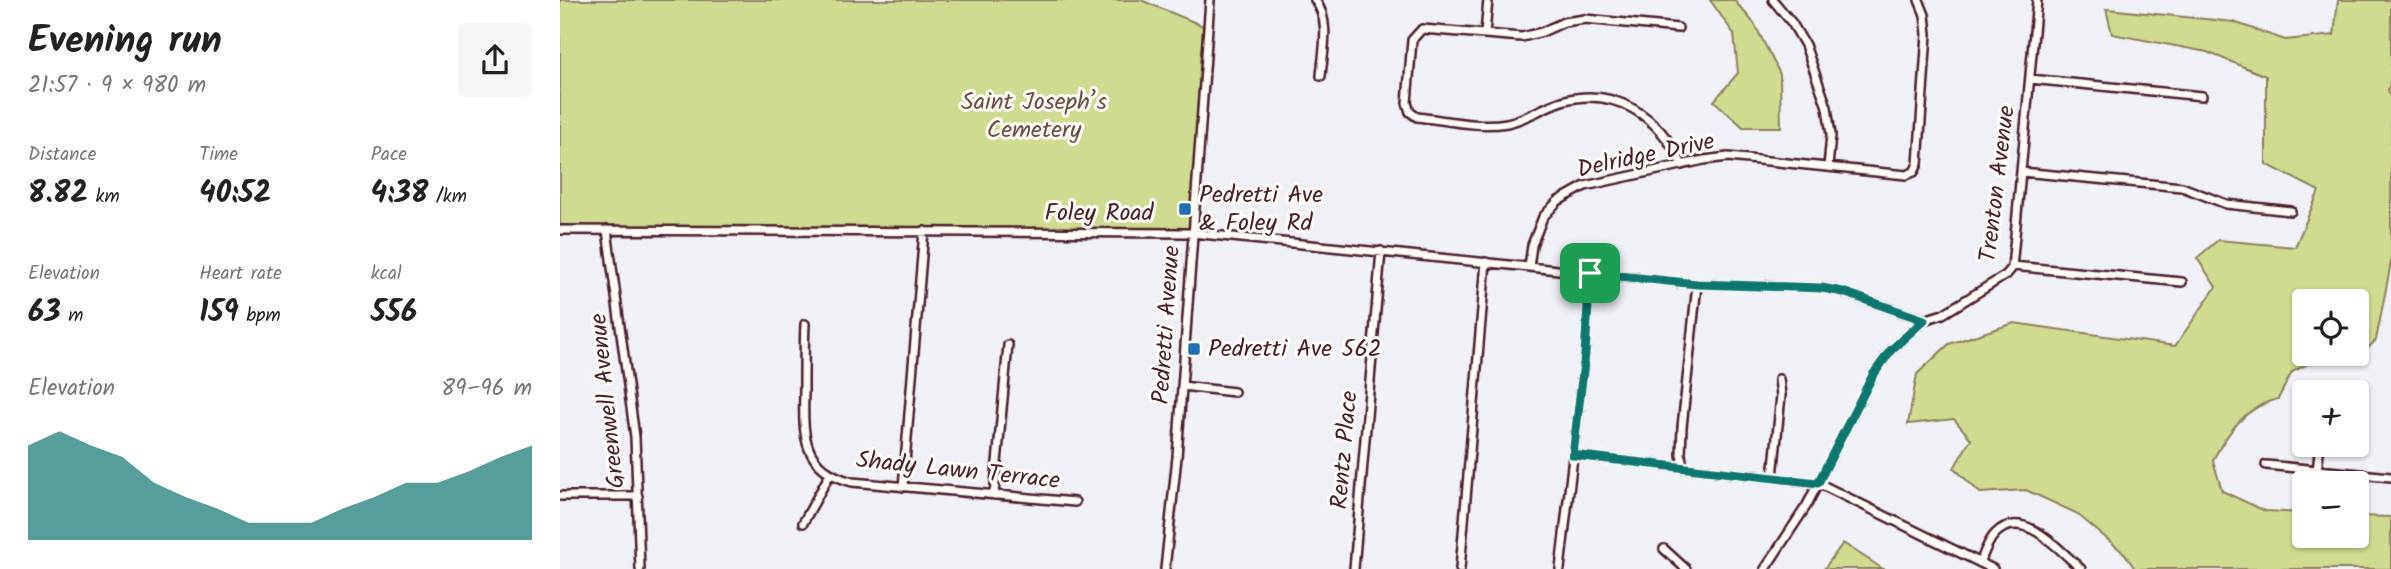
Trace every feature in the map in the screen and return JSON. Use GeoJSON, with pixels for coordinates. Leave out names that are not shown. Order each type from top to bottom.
{"type":"FeatureCollection","features":[{"type":"Feature","properties":{"kind":"street","name":"Pedretti Avenue"},"geometry":{"type":"LineString","coordinates":[[1165,569],[1182,386],[1210,0]]}},
{"type":"Feature","properties":{"kind":"street"},"geometry":{"type":"LineString","coordinates":[[1315,0],[1325,26],[1321,76]]}},
{"type":"Feature","properties":{"kind":"street"},"geometry":{"type":"LineString","coordinates":[[1485,34],[1488,0]]}},
{"type":"Feature","properties":{"kind":"street"},"geometry":{"type":"LineString","coordinates":[[1773,0],[1792,23],[1805,45],[1827,107],[1831,135],[1828,167]]}},
{"type":"Feature","properties":{"kind":"street","name":"Delridge Drive"},"geometry":{"type":"LineString","coordinates":[[1529,267],[1532,245],[1539,225],[1551,207],[1568,193],[1586,186],[1682,164],[1728,157],[1910,174],[1918,164],[1927,33],[1925,15],[1919,0]]}},
{"type":"Feature","properties":{"kind":"street","name":"Trenton Avenue"},"geometry":{"type":"LineString","coordinates":[[1765,569],[1789,534],[1873,375],[1891,350],[1924,320],[1943,314],[1966,300],[2006,275],[2012,266],[2037,0]]}},
{"type":"Feature","properties":{"kind":"street"},"geometry":{"type":"LineString","coordinates":[[1678,28],[1585,19],[1564,22],[1531,36],[1512,37],[1427,28],[1414,35],[1407,103],[1410,112],[1417,117],[1504,124],[1563,101],[1585,97],[1610,99],[1633,108],[1651,120],[1670,141],[1682,164]]}},
{"type":"Feature","properties":{"kind":"street"},"geometry":{"type":"LineString","coordinates":[[2030,79],[2202,96]]}},
{"type":"Feature","properties":{"kind":"street"},"geometry":{"type":"LineString","coordinates":[[2021,172],[2182,187],[2226,204],[2291,211]]}},
{"type":"Feature","properties":{"kind":"street","name":"Foley Road"},"geometry":{"type":"LineString","coordinates":[[560,230],[1192,233],[1697,284],[1822,288],[1843,292],[1924,320]]}},
{"type":"Feature","properties":{"kind":"street","name":"Greenwell Avenue"},"geometry":{"type":"LineString","coordinates":[[607,230],[631,401],[640,569]]}},
{"type":"Feature","properties":{"kind":"street"},"geometry":{"type":"LineString","coordinates":[[903,486],[925,231]]}},
{"type":"Feature","properties":{"kind":"street","name":"Rentz Place"},"geometry":{"type":"LineString","coordinates":[[1354,569],[1381,251]]}},
{"type":"Feature","properties":{"kind":"street"},"geometry":{"type":"LineString","coordinates":[[1460,569],[1486,262]]}},
{"type":"Feature","properties":{"kind":"street"},"geometry":{"type":"LineString","coordinates":[[2012,266],[2182,282]]}},
{"type":"Feature","properties":{"kind":"street"},"geometry":{"type":"LineString","coordinates":[[1560,569],[1585,354],[1590,273]]}},
{"type":"Feature","properties":{"kind":"street"},"geometry":{"type":"LineString","coordinates":[[1683,468],[1682,426],[1697,284]]}},
{"type":"Feature","properties":{"kind":"street","name":"Shady Lawn Terrace"},"geometry":{"type":"LineString","coordinates":[[805,324],[804,438],[811,455],[830,474],[852,482],[1075,502]]}},
{"type":"Feature","properties":{"kind":"street"},"geometry":{"type":"LineString","coordinates":[[994,495],[1008,345]]}},
{"type":"Feature","properties":{"kind":"street"},"geometry":{"type":"LineString","coordinates":[[1773,477],[1781,395],[1779,379]]}},
{"type":"Feature","properties":{"kind":"street"},"geometry":{"type":"LineString","coordinates":[[1182,386],[1234,392]]}},
{"type":"Feature","properties":{"kind":"street"},"geometry":{"type":"LineString","coordinates":[[1573,455],[1818,483],[1993,569]]}},
{"type":"Feature","properties":{"kind":"street"},"geometry":{"type":"LineString","coordinates":[[2266,465],[2317,471],[2319,457]]}},
{"type":"Feature","properties":{"kind":"street"},"geometry":{"type":"LineString","coordinates":[[803,523],[830,474]]}},
{"type":"Feature","properties":{"kind":"street"},"geometry":{"type":"LineString","coordinates":[[2369,475],[2391,477]]}},
{"type":"Feature","properties":{"kind":"street"},"geometry":{"type":"LineString","coordinates":[[560,496],[638,496]]}},
{"type":"Feature","properties":{"kind":"street"},"geometry":{"type":"LineString","coordinates":[[1980,563],[1996,534],[2017,524],[2035,530],[2081,569]]}},
{"type":"Feature","properties":{"kind":"street"},"geometry":{"type":"LineString","coordinates":[[1664,549],[1686,569]]}},
{"type":"Feature","properties":{"kind":"green space","name":"Saint Joseph’s Cemetery"},"geometry":{"type":"Polygon","coordinates":[[[560,0],[1141,0],[1208,28],[1192,233],[560,230],[560,0]]]}},
{"type":"Feature","properties":{"kind":"green space"},"geometry":{"type":"Polygon","coordinates":[[[1710,0],[1734,0],[1754,23],[1780,74],[1781,127],[1743,127],[1714,101],[1738,73],[1734,34],[1710,0]]]}},
{"type":"Feature","properties":{"kind":"green space"},"geometry":{"type":"Polygon","coordinates":[[[2338,0],[2391,0],[2391,80],[2388,90],[2391,98],[2391,263],[2376,340],[2369,347],[2369,289],[2292,289],[2292,366],[2304,366],[2292,372],[2278,399],[2256,408],[2239,422],[2213,460],[2222,491],[2265,511],[2292,512],[2292,548],[2369,548],[2369,516],[2391,517],[2391,569],[2135,569],[2125,554],[2076,513],[2026,490],[1980,493],[1954,468],[1971,439],[1954,419],[1908,424],[1917,374],[1949,344],[2014,323],[2175,346],[2216,287],[2197,258],[2218,240],[2295,247],[2319,191],[2266,164],[2266,76],[2207,52],[2112,34],[2106,9],[2234,22],[2285,40],[2334,35],[2338,0]]]}},
{"type":"Feature","properties":{"kind":"green space"},"geometry":{"type":"Polygon","coordinates":[[[1843,543],[1883,569],[1824,569],[1843,543]]]}},
{"type":"Feature","properties":{"kind":"place","name":"Pedretti Ave & Foley Rd"},"geometry":{"type":"Point","coordinates":[1185,209]}},
{"type":"Feature","properties":{"kind":"place","name":"Pedretti Ave 562"},"geometry":{"type":"Point","coordinates":[1194,349]}},
{"type":"Feature","properties":{"kind":"route"},"geometry":{"type":"LineString","coordinates":[[1590,273],[1697,284],[1822,288],[1843,292],[1924,320],[1881,362],[1818,483],[1573,455],[1585,354],[1590,273]]}}]}
